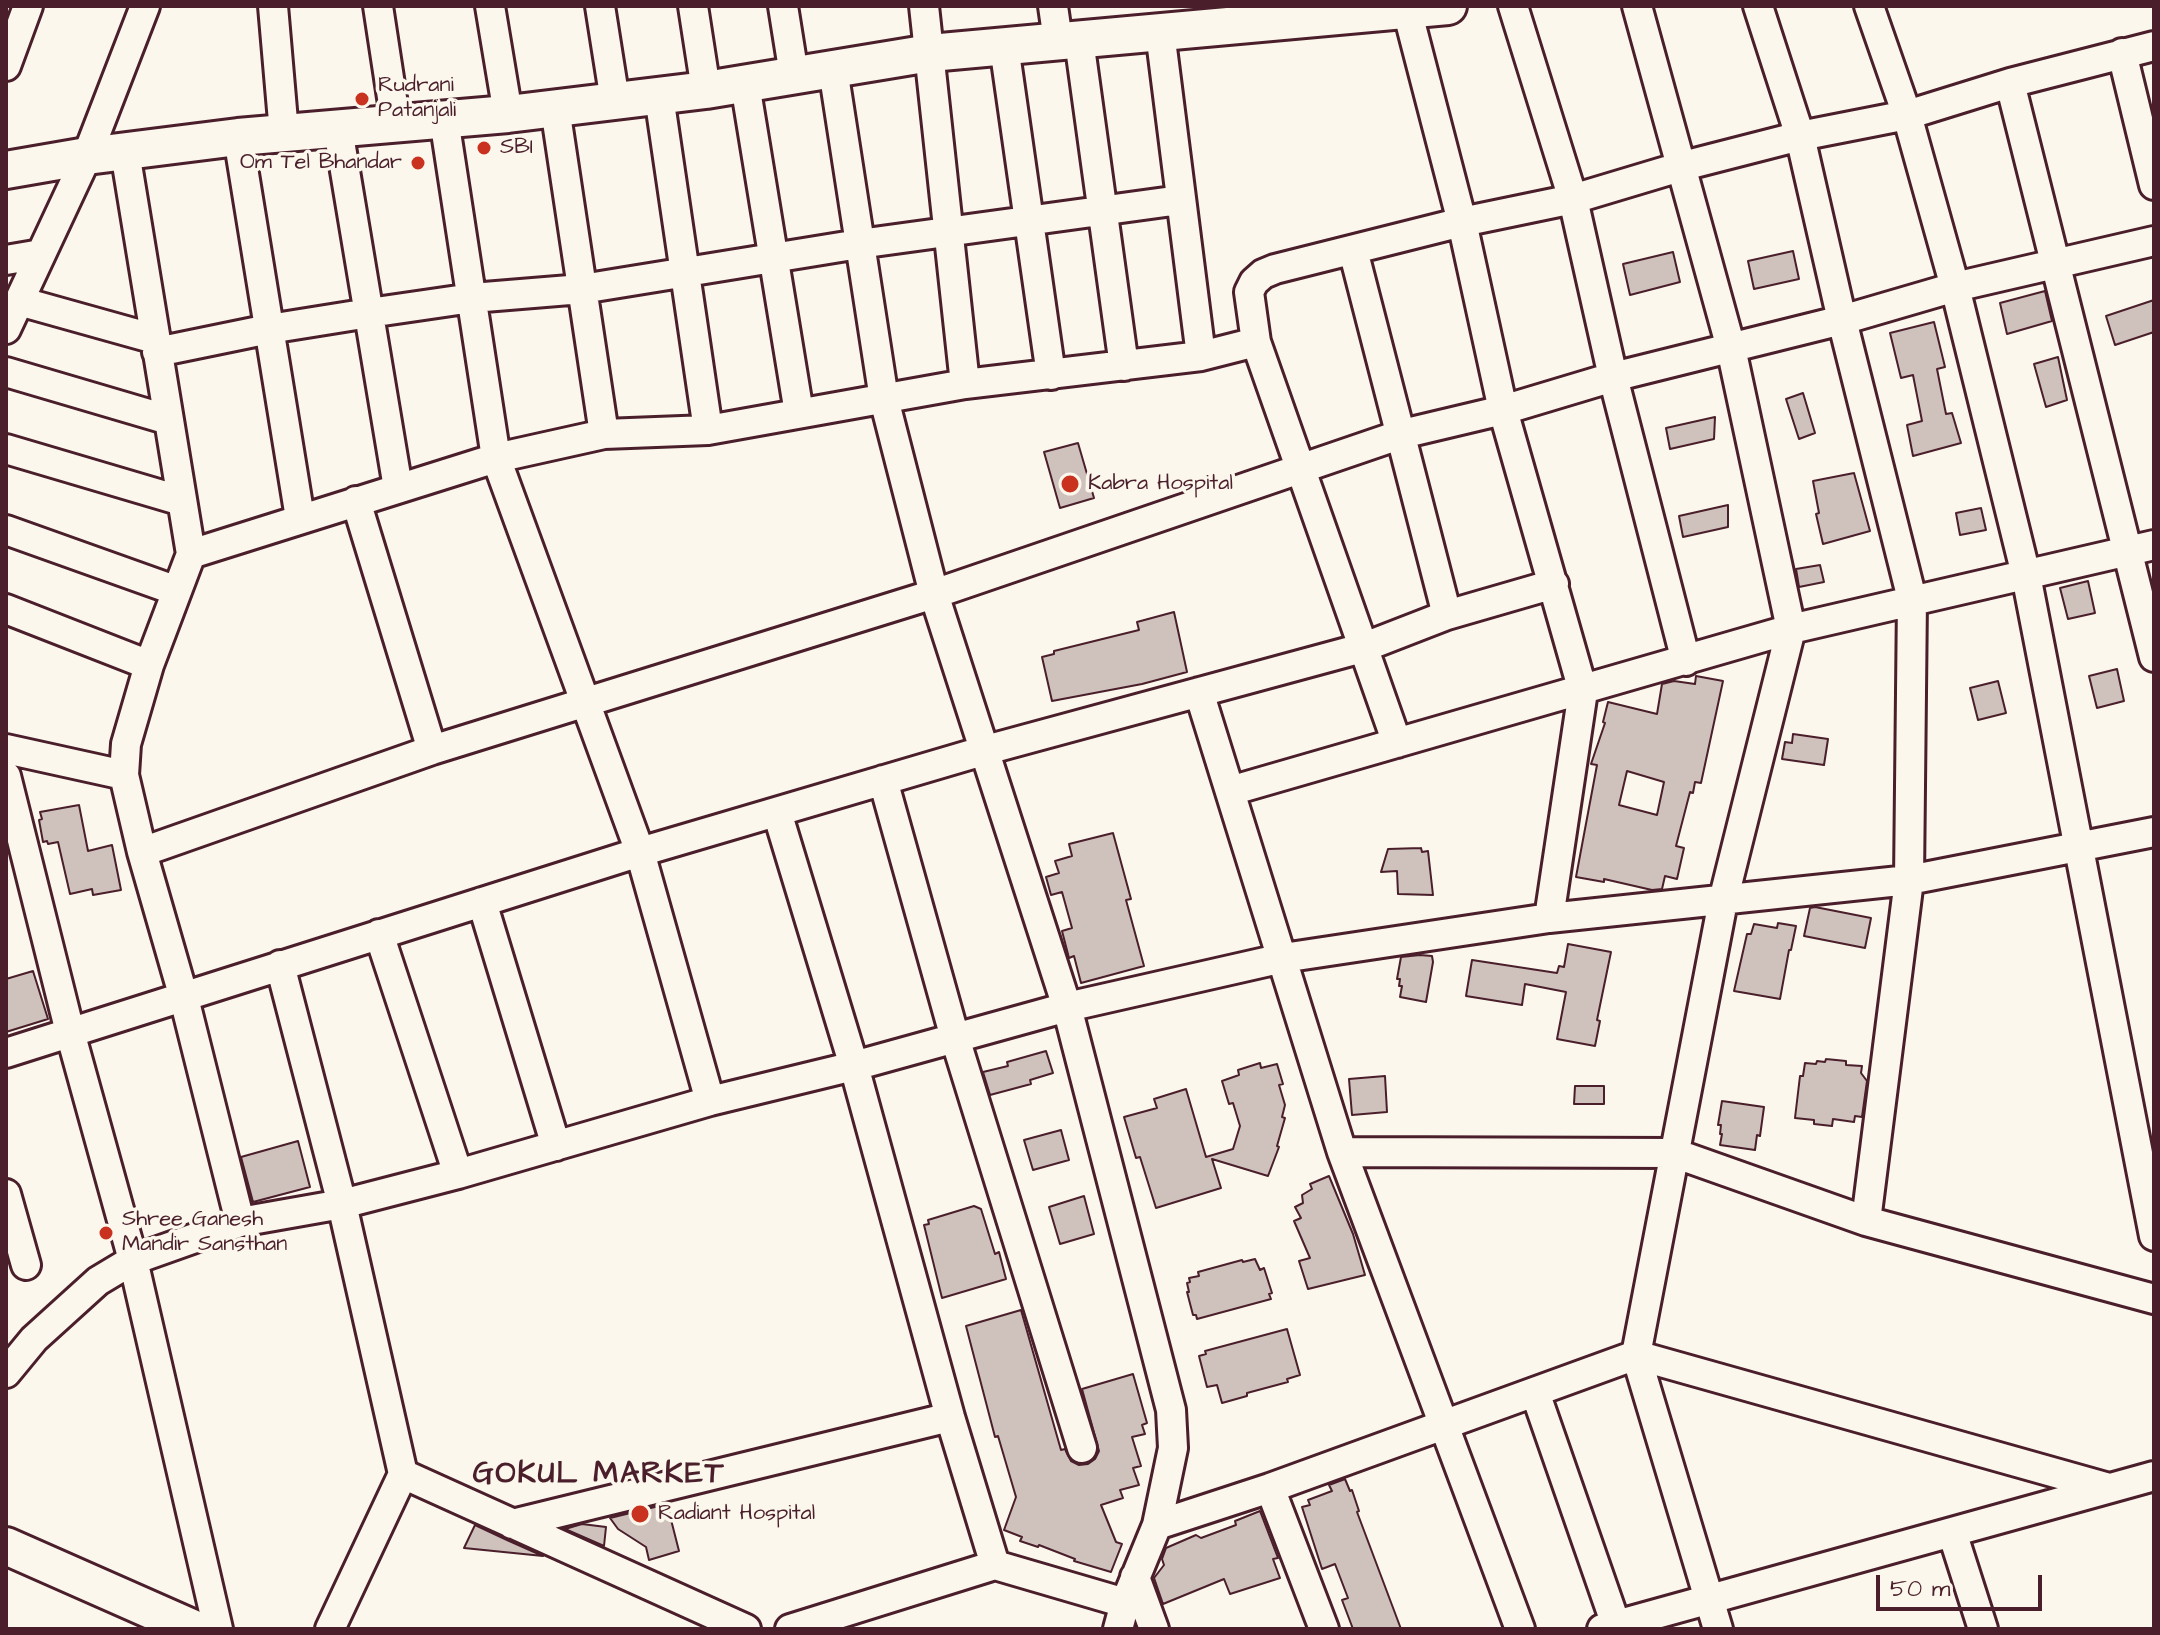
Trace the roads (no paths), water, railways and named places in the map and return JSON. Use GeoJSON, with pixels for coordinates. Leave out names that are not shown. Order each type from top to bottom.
{"type":"FeatureCollection","features":[{"type":"Feature","properties":{"kind":"main road"},"geometry":{"type":"LineString","coordinates":[[6,170],[87,156],[238,137],[508,114],[659,96],[930,53],[1069,41],[1174,23],[1294,13],[1448,6]]}},
{"type":"Feature","properties":{"kind":"main road"},"geometry":{"type":"LineString","coordinates":[[6,1546],[194,1629]]}},
{"type":"Feature","properties":{"kind":"street"},"geometry":{"type":"LineString","coordinates":[[6,329],[87,156],[145,6]]}},
{"type":"Feature","properties":{"kind":"street"},"geometry":{"type":"LineString","coordinates":[[273,6],[284,133]]}},
{"type":"Feature","properties":{"kind":"street"},"geometry":{"type":"LineString","coordinates":[[378,6],[396,124]]}},
{"type":"Feature","properties":{"kind":"street"},"geometry":{"type":"LineString","coordinates":[[490,6],[508,114]]}},
{"type":"Feature","properties":{"kind":"street"},"geometry":{"type":"LineString","coordinates":[[600,6],[615,101]]}},
{"type":"Feature","properties":{"kind":"street"},"geometry":{"type":"LineString","coordinates":[[693,6],[706,90]]}},
{"type":"Feature","properties":{"kind":"street"},"geometry":{"type":"LineString","coordinates":[[783,6],[794,75]]}},
{"type":"Feature","properties":{"kind":"street"},"geometry":{"type":"LineString","coordinates":[[924,6],[965,384]]}},
{"type":"Feature","properties":{"kind":"street"},"geometry":{"type":"LineString","coordinates":[[1053,6],[1069,41],[1103,213],[1124,366]]}},
{"type":"Feature","properties":{"kind":"street"},"geometry":{"type":"LineString","coordinates":[[1513,6],[1573,199],[1613,377],[1686,661]]}},
{"type":"Feature","properties":{"kind":"street"},"geometry":{"type":"LineString","coordinates":[[1637,6],[1731,348],[1791,629],[1723,901],[1636,1355],[1718,1629]]}},
{"type":"Feature","properties":{"kind":"street"},"geometry":{"type":"LineString","coordinates":[[1758,6],[1800,136],[1842,320],[1912,599],[1909,880],[1866,1221]]}},
{"type":"Feature","properties":{"kind":"street"},"geometry":{"type":"LineString","coordinates":[[1869,6],[1907,115],[1955,287],[2026,575],[2154,1236]]}},
{"type":"Feature","properties":{"kind":"street"},"geometry":{"type":"LineString","coordinates":[[1406,8],[1462,222],[1503,410],[1583,691],[1549,918]]}},
{"type":"Feature","properties":{"kind":"street"},"geometry":{"type":"LineString","coordinates":[[6,66],[20,13]]}},
{"type":"Feature","properties":{"kind":"street"},"geometry":{"type":"LineString","coordinates":[[1174,23],[1180,200],[1201,356]]}},
{"type":"Feature","properties":{"kind":"street"},"geometry":{"type":"LineString","coordinates":[[1004,46],[1051,375]]}},
{"type":"Feature","properties":{"kind":"street"},"geometry":{"type":"LineString","coordinates":[[1397,743],[1256,342],[1249,292],[1254,282],[1275,269],[1462,222],[1573,199],[1800,136],[1907,115],[2010,83],[2154,46]]}},
{"type":"Feature","properties":{"kind":"street"},"geometry":{"type":"LineString","coordinates":[[2122,53],[2154,185]]}},
{"type":"Feature","properties":{"kind":"street"},"geometry":{"type":"LineString","coordinates":[[790,1629],[995,1565],[1121,1616],[1157,1525],[1173,1448],[1171,1410],[1067,1007],[934,594],[884,399],[833,69]]}},
{"type":"Feature","properties":{"kind":"street"},"geometry":{"type":"LineString","coordinates":[[2010,83],[2057,263],[2141,547],[2154,657]]}},
{"type":"Feature","properties":{"kind":"street"},"geometry":{"type":"LineString","coordinates":[[745,84],[799,413]]}},
{"type":"Feature","properties":{"kind":"street"},"geometry":{"type":"LineString","coordinates":[[659,96],[708,430]]}},
{"type":"Feature","properties":{"kind":"street"},"geometry":{"type":"LineString","coordinates":[[555,108],[604,434]]}},
{"type":"Feature","properties":{"kind":"street"},"geometry":{"type":"LineString","coordinates":[[444,119],[496,458],[640,852],[710,1101]]}},
{"type":"Feature","properties":{"kind":"street"},"geometry":{"type":"LineString","coordinates":[[338,129],[398,488]]}},
{"type":"Feature","properties":{"kind":"street"},"geometry":{"type":"LineString","coordinates":[[238,137],[300,518]]}},
{"type":"Feature","properties":{"kind":"street"},"geometry":{"type":"LineString","coordinates":[[125,152],[191,554],[149,665],[126,744],[124,775],[240,1222]]}},
{"type":"Feature","properties":{"kind":"street"},"geometry":{"type":"LineString","coordinates":[[19,301],[156,346],[472,298],[582,289],[859,244],[1103,213],[1180,200]]}},
{"type":"Feature","properties":{"kind":"street"},"geometry":{"type":"LineString","coordinates":[[142,852],[432,750],[934,594],[1402,434],[1842,320],[1955,287],[2154,241]]}},
{"type":"Feature","properties":{"kind":"street"},"geometry":{"type":"LineString","coordinates":[[1353,250],[1447,615]]}},
{"type":"Feature","properties":{"kind":"street"},"geometry":{"type":"LineString","coordinates":[[6,260],[41,254]]}},
{"type":"Feature","properties":{"kind":"street"},"geometry":{"type":"LineString","coordinates":[[191,554],[496,458],[604,434],[708,430],[965,384],[1201,356],[1256,342]]}},
{"type":"Feature","properties":{"kind":"street"},"geometry":{"type":"LineString","coordinates":[[6,372],[169,420]]}},
{"type":"Feature","properties":{"kind":"street"},"geometry":{"type":"LineString","coordinates":[[6,449],[182,501]]}},
{"type":"Feature","properties":{"kind":"street"},"geometry":{"type":"LineString","coordinates":[[356,501],[432,750]]}},
{"type":"Feature","properties":{"kind":"street"},"geometry":{"type":"LineString","coordinates":[[6,530],[177,591]]}},
{"type":"Feature","properties":{"kind":"street"},"geometry":{"type":"LineString","coordinates":[[1230,791],[1791,629],[2141,547]]}},
{"type":"Feature","properties":{"kind":"street"},"geometry":{"type":"LineString","coordinates":[[6,1053],[640,852],[986,750],[1362,648],[1447,615],[1554,584]]}},
{"type":"Feature","properties":{"kind":"street"},"geometry":{"type":"LineString","coordinates":[[6,609],[149,665]]}},
{"type":"Feature","properties":{"kind":"street"},"geometry":{"type":"LineString","coordinates":[[1199,692],[1342,1152],[1520,1629]]}},
{"type":"Feature","properties":{"kind":"street"},"geometry":{"type":"LineString","coordinates":[[6,749],[124,775]]}},
{"type":"Feature","properties":{"kind":"street"},"geometry":{"type":"LineString","coordinates":[[6,776],[70,1032],[133,1260],[218,1629]]}},
{"type":"Feature","properties":{"kind":"street"},"geometry":{"type":"LineString","coordinates":[[883,780],[955,1038],[1082,1448]]}},
{"type":"Feature","properties":{"kind":"street"},"geometry":{"type":"LineString","coordinates":[[777,812],[854,1066],[950,1417],[995,1565]]}},
{"type":"Feature","properties":{"kind":"street"},"geometry":{"type":"LineString","coordinates":[[6,1373],[34,1339],[98,1281],[133,1260],[240,1222],[342,1204],[458,1174],[710,1101],[854,1066],[1067,1007],[1283,958],[1549,918],[1909,880],[2154,832]]}},
{"type":"Feature","properties":{"kind":"street"},"geometry":{"type":"LineString","coordinates":[[482,902],[556,1146]]}},
{"type":"Feature","properties":{"kind":"street"},"geometry":{"type":"LineString","coordinates":[[379,934],[458,1174]]}},
{"type":"Feature","properties":{"kind":"street"},"geometry":{"type":"LineString","coordinates":[[280,965],[342,1204],[403,1474],[330,1629]]}},
{"type":"Feature","properties":{"kind":"street"},"geometry":{"type":"LineString","coordinates":[[1342,1152],[1674,1153],[1866,1221],[2154,1299]]}},
{"type":"Feature","properties":{"kind":"street"},"geometry":{"type":"LineString","coordinates":[[6,1194],[26,1265]]}},
{"type":"Feature","properties":{"kind":"street"},"geometry":{"type":"LineString","coordinates":[[1157,1525],[1445,1426],[1636,1355],[2109,1488]]}},
{"type":"Feature","properties":{"kind":"street"},"geometry":{"type":"LineString","coordinates":[[1535,1392],[1609,1627],[2154,1476]]}},
{"type":"Feature","properties":{"kind":"street"},"geometry":{"type":"LineString","coordinates":[[512,1524],[950,1417]]}},
{"type":"Feature","properties":{"kind":"street"},"geometry":{"type":"LineString","coordinates":[[403,1474],[746,1629]]}},
{"type":"Feature","properties":{"kind":"street"},"geometry":{"type":"LineString","coordinates":[[1270,1488],[1324,1629]]}},
{"type":"Feature","properties":{"kind":"street"},"geometry":{"type":"LineString","coordinates":[[1952,1532],[1983,1629]]}},
{"type":"Feature","properties":{"kind":"street"},"geometry":{"type":"LineString","coordinates":[[1135,1577],[1154,1629]]}},
{"type":"Feature","properties":{"kind":"place","name":"Rudrani Patanjali"},"geometry":{"type":"Point","coordinates":[362,99]}},
{"type":"Feature","properties":{"kind":"place","name":"SBI"},"geometry":{"type":"Point","coordinates":[484,148]}},
{"type":"Feature","properties":{"kind":"place","name":"Om Tel Bhandar"},"geometry":{"type":"Point","coordinates":[418,163]}},
{"type":"Feature","properties":{"kind":"place","name":"Kabra Hospital"},"geometry":{"type":"Point","coordinates":[1070,484]}},
{"type":"Feature","properties":{"kind":"place","name":"Shree Ganesh Mandir Sansthan"},"geometry":{"type":"Point","coordinates":[106,1233]}},
{"type":"Feature","properties":{"kind":"place","name":"Radiant Hospital"},"geometry":{"type":"Point","coordinates":[640,1514]}},
{"type":"Feature","properties":{"kind":"district","name":"GOKUL MARKET"},"geometry":{"type":"Point","coordinates":[599,1476]}}]}
